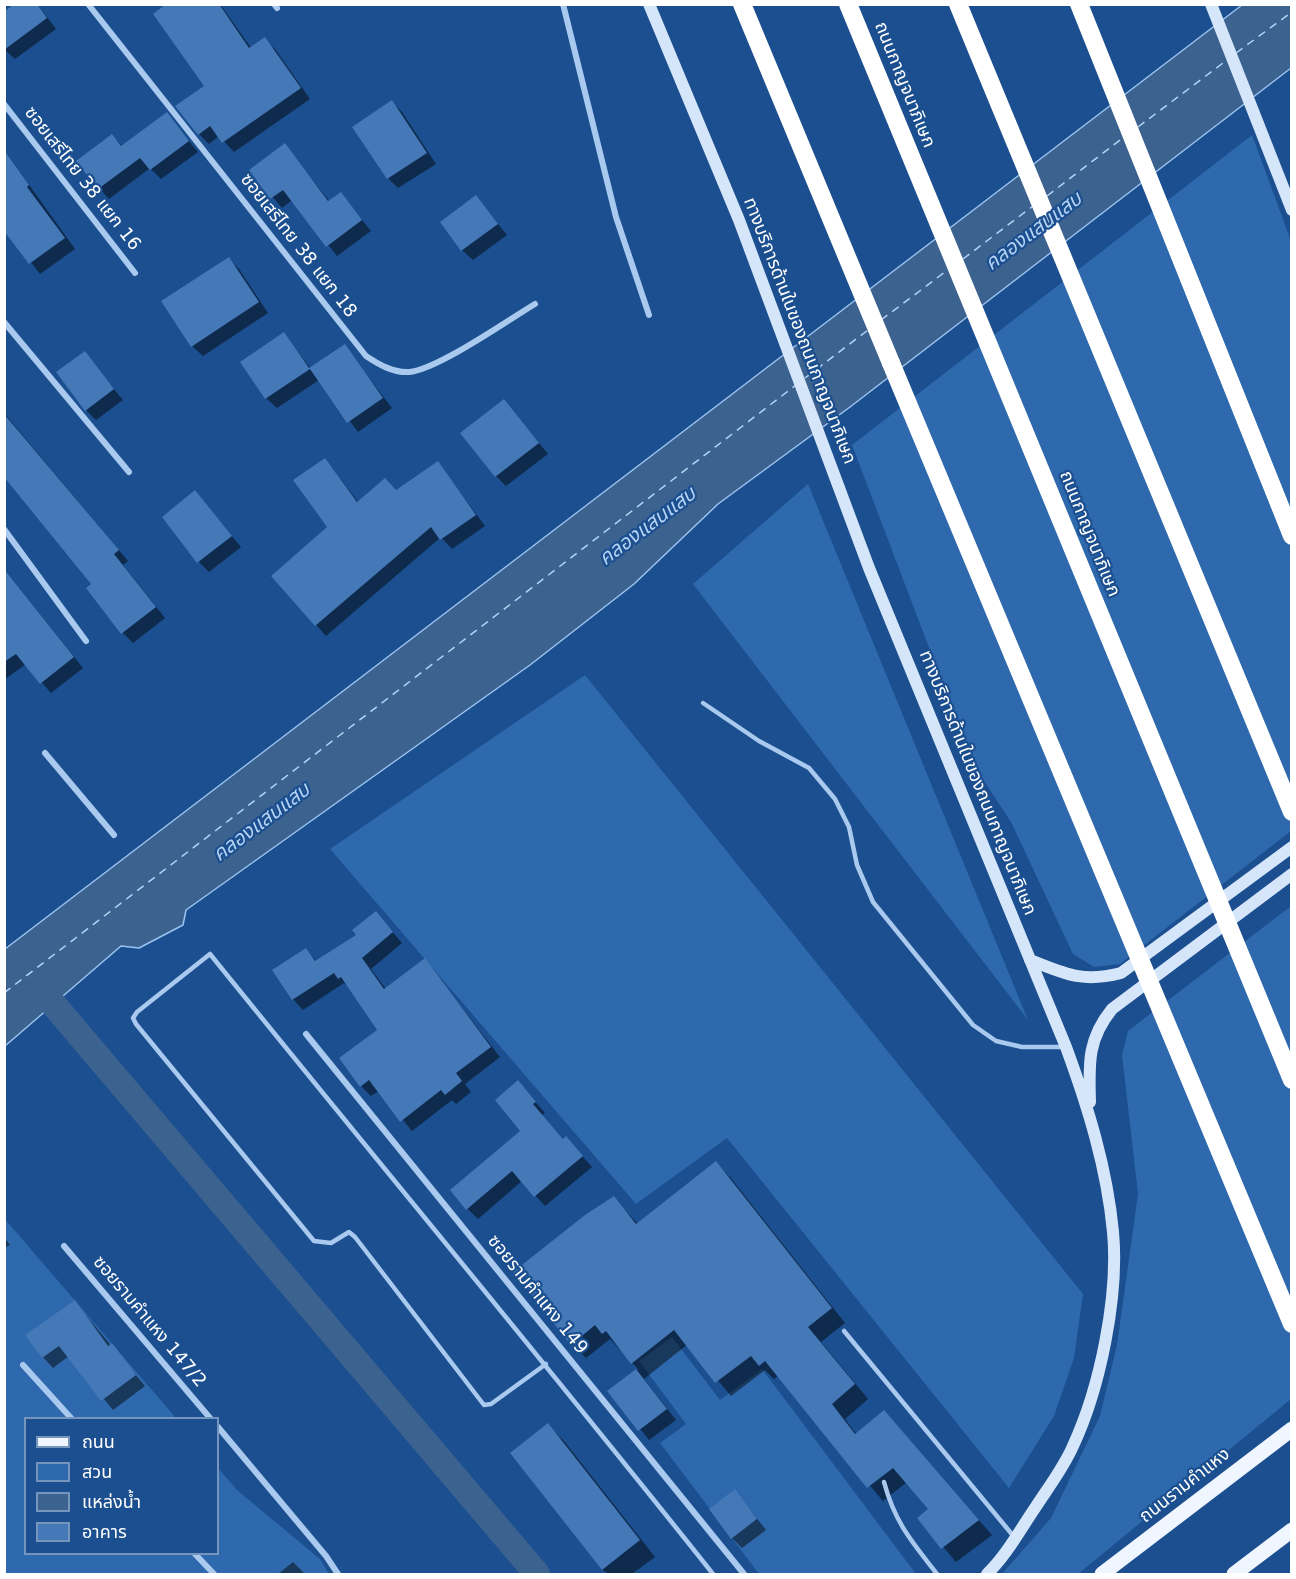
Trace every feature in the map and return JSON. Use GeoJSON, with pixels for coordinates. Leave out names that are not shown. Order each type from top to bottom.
{"type":"FeatureCollection","features":[{"type":"Feature","properties":{"kind":"highway"},"geometry":{"type":"LineString","coordinates":[[742,4],[1292,1324]]}},
{"type":"Feature","properties":{"kind":"highway","name":"ถนนกาญจนาภิเษก"},"geometry":{"type":"LineString","coordinates":[[848,4],[1292,1080]]}},
{"type":"Feature","properties":{"kind":"highway"},"geometry":{"type":"LineString","coordinates":[[958,4],[1292,812]]}},
{"type":"Feature","properties":{"kind":"highway"},"geometry":{"type":"LineString","coordinates":[[1079,4],[1292,536]]}},
{"type":"Feature","properties":{"kind":"main road","name":"ทางบริการด้านในของถนนกาญจนาภิเษก"},"geometry":{"type":"LineString","coordinates":[[649,4],[739,220],[869,568],[1066,1047],[1090,1112],[1107,1186],[1114,1234],[1107,1342],[1073,1446],[1015,1538],[987,1575]]}},
{"type":"Feature","properties":{"kind":"main road"},"geometry":{"type":"LineString","coordinates":[[1211,4],[1292,210]]}},
{"type":"Feature","properties":{"kind":"main road"},"geometry":{"type":"LineString","coordinates":[[1030,960],[1072,976],[1097,979],[1121,973],[1292,847]]}},
{"type":"Feature","properties":{"kind":"main road"},"geometry":{"type":"LineString","coordinates":[[1090,1112],[1089,1056],[1098,1026],[1112,1009],[1292,874]]}},
{"type":"Feature","properties":{"kind":"main road","name":"ถนนรามคำแหง"},"geometry":{"type":"LineString","coordinates":[[1102,1575],[1292,1429]]}},
{"type":"Feature","properties":{"kind":"main road"},"geometry":{"type":"LineString","coordinates":[[1233,1575],[1292,1530]]}},
{"type":"Feature","properties":{"kind":"street","name":"ซอยเสรีไทย 38 แยก 18"},"geometry":{"type":"LineString","coordinates":[[88,4],[366,356],[383,367],[408,372],[433,365],[535,304]]}},
{"type":"Feature","properties":{"kind":"street"},"geometry":{"type":"LineString","coordinates":[[563,4],[616,217],[649,315]]}},
{"type":"Feature","properties":{"kind":"street","name":"ซอยเสรีไทย 38 แยก 16"},"geometry":{"type":"LineString","coordinates":[[4,104],[135,273]]}},
{"type":"Feature","properties":{"kind":"street"},"geometry":{"type":"LineString","coordinates":[[4,322],[129,472]]}},
{"type":"Feature","properties":{"kind":"street"},"geometry":{"type":"LineString","coordinates":[[4,529],[86,640]]}},
{"type":"Feature","properties":{"kind":"street"},"geometry":{"type":"LineString","coordinates":[[45,753],[114,835]]}},
{"type":"Feature","properties":{"kind":"street","name":"ซอยรามคำแหง 149"},"geometry":{"type":"LineString","coordinates":[[306,1034],[744,1575]]}},
{"type":"Feature","properties":{"kind":"street","name":"ซอยรามคำแหง 147/2"},"geometry":{"type":"LineString","coordinates":[[64,1246],[208,1417]]}},
{"type":"Feature","properties":{"kind":"street"},"geometry":{"type":"LineString","coordinates":[[23,1365],[69,1417]]}},
{"type":"Feature","properties":{"kind":"street"},"geometry":{"type":"LineString","coordinates":[[219,1428],[326,1556],[338,1575]]}},
{"type":"Feature","properties":{"kind":"street"},"geometry":{"type":"LineString","coordinates":[[196,1555],[214,1575]]}},
{"type":"Feature","properties":{"kind":"lane"},"geometry":{"type":"LineString","coordinates":[[703,702],[759,741],[809,768],[835,799],[849,827],[857,865],[873,902],[973,1025],[996,1041],[1013,1045],[1066,1047]]}},
{"type":"Feature","properties":{"kind":"lane"},"geometry":{"type":"LineString","coordinates":[[546,1364],[491,1404],[484,1405],[355,1237],[349,1232],[331,1243],[314,1241],[136,1024],[133,1018],[137,1012],[210,954],[546,1364],[713,1575]]}},
{"type":"Feature","properties":{"kind":"lane"},"geometry":{"type":"LineString","coordinates":[[844,1331],[1015,1538]]}},
{"type":"Feature","properties":{"kind":"lane"},"geometry":{"type":"LineString","coordinates":[[884,1482],[891,1510],[937,1575]]}},
{"type":"Feature","properties":{"kind":"green space"},"geometry":{"type":"Polygon","coordinates":[[[1252,135],[1291,241],[1291,831],[1120,964],[1094,967],[1073,954],[1011,822],[974,766],[852,445],[1252,135]]]}},
{"type":"Feature","properties":{"kind":"green space"},"geometry":{"type":"Polygon","coordinates":[[[808,484],[1028,1020],[693,584],[808,484]]]}},
{"type":"Feature","properties":{"kind":"green space"},"geometry":{"type":"Polygon","coordinates":[[[585,675],[1083,1294],[1074,1358],[1054,1416],[1009,1488],[727,1138],[636,1204],[330,849],[585,675]]]}},
{"type":"Feature","properties":{"kind":"green space"},"geometry":{"type":"Polygon","coordinates":[[[1291,906],[1291,1399],[1078,1574],[1002,1574],[1051,1518],[1100,1416],[1117,1345],[1138,1194],[1122,1055],[1128,1031],[1291,906]]]}},
{"type":"Feature","properties":{"kind":"green space"},"geometry":{"type":"Polygon","coordinates":[[[4,1218],[175,1417],[24,1417],[24,1555],[219,1555],[219,1469],[237,1490],[320,1559],[329,1574],[5,1574],[4,1218]]]}},
{"type":"Feature","properties":{"kind":"green space"},"geometry":{"type":"Polygon","coordinates":[[[672,1337],[720,1400],[762,1369],[916,1574],[759,1574],[660,1443],[686,1424],[639,1361],[672,1337]]]}},
{"type":"Feature","properties":{"kind":"water","name":"คลองแสนแสบ"},"geometry":{"type":"Polygon","coordinates":[[[1242,5],[1291,5],[1291,68],[850,407],[718,504],[634,584],[530,665],[186,910],[183,925],[139,948],[121,946],[5,1046],[5,949],[1242,5]]]}},
{"type":"Feature","properties":{"kind":"building"},"geometry":{"type":"Polygon","coordinates":[[[14,4],[37,4],[47,18],[4,50],[4,12],[14,4]]]}},
{"type":"Feature","properties":{"kind":"building"},"geometry":{"type":"Polygon","coordinates":[[[166,4],[219,4],[249,48],[265,37],[301,88],[222,143],[210,126],[198,135],[175,106],[204,86],[153,14],[166,4]]]}},
{"type":"Feature","properties":{"kind":"building"},"geometry":{"type":"Polygon","coordinates":[[[392,100],[427,153],[387,179],[352,127],[392,100]]]}},
{"type":"Feature","properties":{"kind":"building"},"geometry":{"type":"Polygon","coordinates":[[[167,112],[189,141],[150,170],[140,158],[98,189],[76,161],[112,134],[121,146],[167,112]]]}},
{"type":"Feature","properties":{"kind":"building"},"geometry":{"type":"Polygon","coordinates":[[[285,143],[328,201],[341,192],[362,220],[326,247],[283,190],[270,199],[249,170],[285,143]]]}},
{"type":"Feature","properties":{"kind":"building"},"geometry":{"type":"Polygon","coordinates":[[[4,150],[29,185],[27,187],[65,238],[29,264],[4,231],[4,150]]]}},
{"type":"Feature","properties":{"kind":"building"},"geometry":{"type":"Polygon","coordinates":[[[476,195],[498,224],[461,251],[440,222],[476,195]]]}},
{"type":"Feature","properties":{"kind":"building"},"geometry":{"type":"Polygon","coordinates":[[[229,257],[259,302],[191,347],[161,301],[229,257]]]}},
{"type":"Feature","properties":{"kind":"building"},"geometry":{"type":"Polygon","coordinates":[[[284,332],[309,368],[345,344],[383,398],[347,423],[310,369],[265,399],[240,362],[284,332]]]}},
{"type":"Feature","properties":{"kind":"building"},"geometry":{"type":"Polygon","coordinates":[[[85,351],[114,389],[85,411],[56,372],[85,351]]]}},
{"type":"Feature","properties":{"kind":"building"},"geometry":{"type":"Polygon","coordinates":[[[504,399],[539,443],[495,477],[460,433],[504,399]]]}},
{"type":"Feature","properties":{"kind":"building"},"geometry":{"type":"Polygon","coordinates":[[[4,414],[119,550],[114,554],[156,607],[121,634],[86,588],[91,584],[4,477],[4,414]]]}},
{"type":"Feature","properties":{"kind":"building"},"geometry":{"type":"Polygon","coordinates":[[[325,458],[357,502],[385,478],[396,490],[438,461],[476,515],[440,540],[431,527],[315,626],[271,576],[327,527],[293,480],[325,458]]]}},
{"type":"Feature","properties":{"kind":"building"},"geometry":{"type":"Polygon","coordinates":[[[195,490],[232,536],[197,563],[162,517],[195,490]]]}},
{"type":"Feature","properties":{"kind":"building"},"geometry":{"type":"Polygon","coordinates":[[[4,569],[74,657],[40,684],[16,654],[4,662],[4,569]]]}},
{"type":"Feature","properties":{"kind":"building"},"geometry":{"type":"Polygon","coordinates":[[[376,911],[393,932],[362,958],[384,989],[425,958],[491,1047],[456,1073],[462,1081],[445,1095],[441,1090],[400,1122],[369,1080],[360,1087],[339,1058],[377,1030],[341,977],[338,979],[334,973],[292,1000],[272,970],[306,948],[315,961],[356,935],[352,930],[376,911]]]}},
{"type":"Feature","properties":{"kind":"building"},"geometry":{"type":"Polygon","coordinates":[[[518,1080],[536,1102],[533,1104],[563,1139],[566,1136],[583,1156],[534,1197],[512,1171],[466,1210],[450,1190],[520,1131],[495,1100],[518,1080]]]}},
{"type":"Feature","properties":{"kind":"building"},"geometry":{"type":"Polygon","coordinates":[[[716,1161],[832,1308],[808,1327],[855,1384],[832,1404],[855,1434],[884,1410],[979,1520],[941,1549],[917,1518],[928,1509],[893,1468],[867,1488],[765,1361],[759,1366],[751,1356],[715,1383],[674,1330],[631,1364],[606,1331],[602,1334],[595,1325],[571,1345],[513,1272],[585,1215],[614,1196],[636,1224],[716,1161]]]}},
{"type":"Feature","properties":{"kind":"building"},"geometry":{"type":"Polygon","coordinates":[[[75,1300],[108,1346],[112,1343],[136,1375],[101,1401],[59,1346],[42,1358],[25,1335],[75,1300]]]}},
{"type":"Feature","properties":{"kind":"building"},"geometry":{"type":"Polygon","coordinates":[[[636,1369],[667,1409],[638,1431],[607,1391],[636,1369]]]}},
{"type":"Feature","properties":{"kind":"building"},"geometry":{"type":"Polygon","coordinates":[[[548,1423],[640,1540],[602,1570],[510,1453],[548,1423]]]}},
{"type":"Feature","properties":{"kind":"building"},"geometry":{"type":"Polygon","coordinates":[[[735,1489],[757,1519],[731,1539],[709,1509],[735,1489]]]}},
{"type":"Feature","properties":{"kind":"waterway"},"geometry":{"type":"LineString","coordinates":[[43,992],[537,1574]]}},
{"type":"Feature","properties":{"kind":"ferry route"},"geometry":{"type":"LineString","coordinates":[[1236,53],[1292,12]]}},
{"type":"Feature","properties":{"kind":"ferry route"},"geometry":{"type":"LineString","coordinates":[[1138,127],[1227,60]]}},
{"type":"Feature","properties":{"kind":"ferry route"},"geometry":{"type":"LineString","coordinates":[[1047,196],[1124,137]]}},
{"type":"Feature","properties":{"kind":"ferry route"},"geometry":{"type":"LineString","coordinates":[[963,259],[1033,206]]}},
{"type":"Feature","properties":{"kind":"ferry route"},"geometry":{"type":"LineString","coordinates":[[881,320],[949,269]]}},
{"type":"Feature","properties":{"kind":"ferry route"},"geometry":{"type":"LineString","coordinates":[[805,378],[868,330]]}},
{"type":"Feature","properties":{"kind":"ferry route"},"geometry":{"type":"LineString","coordinates":[[4,993],[796,385]]}}]}
